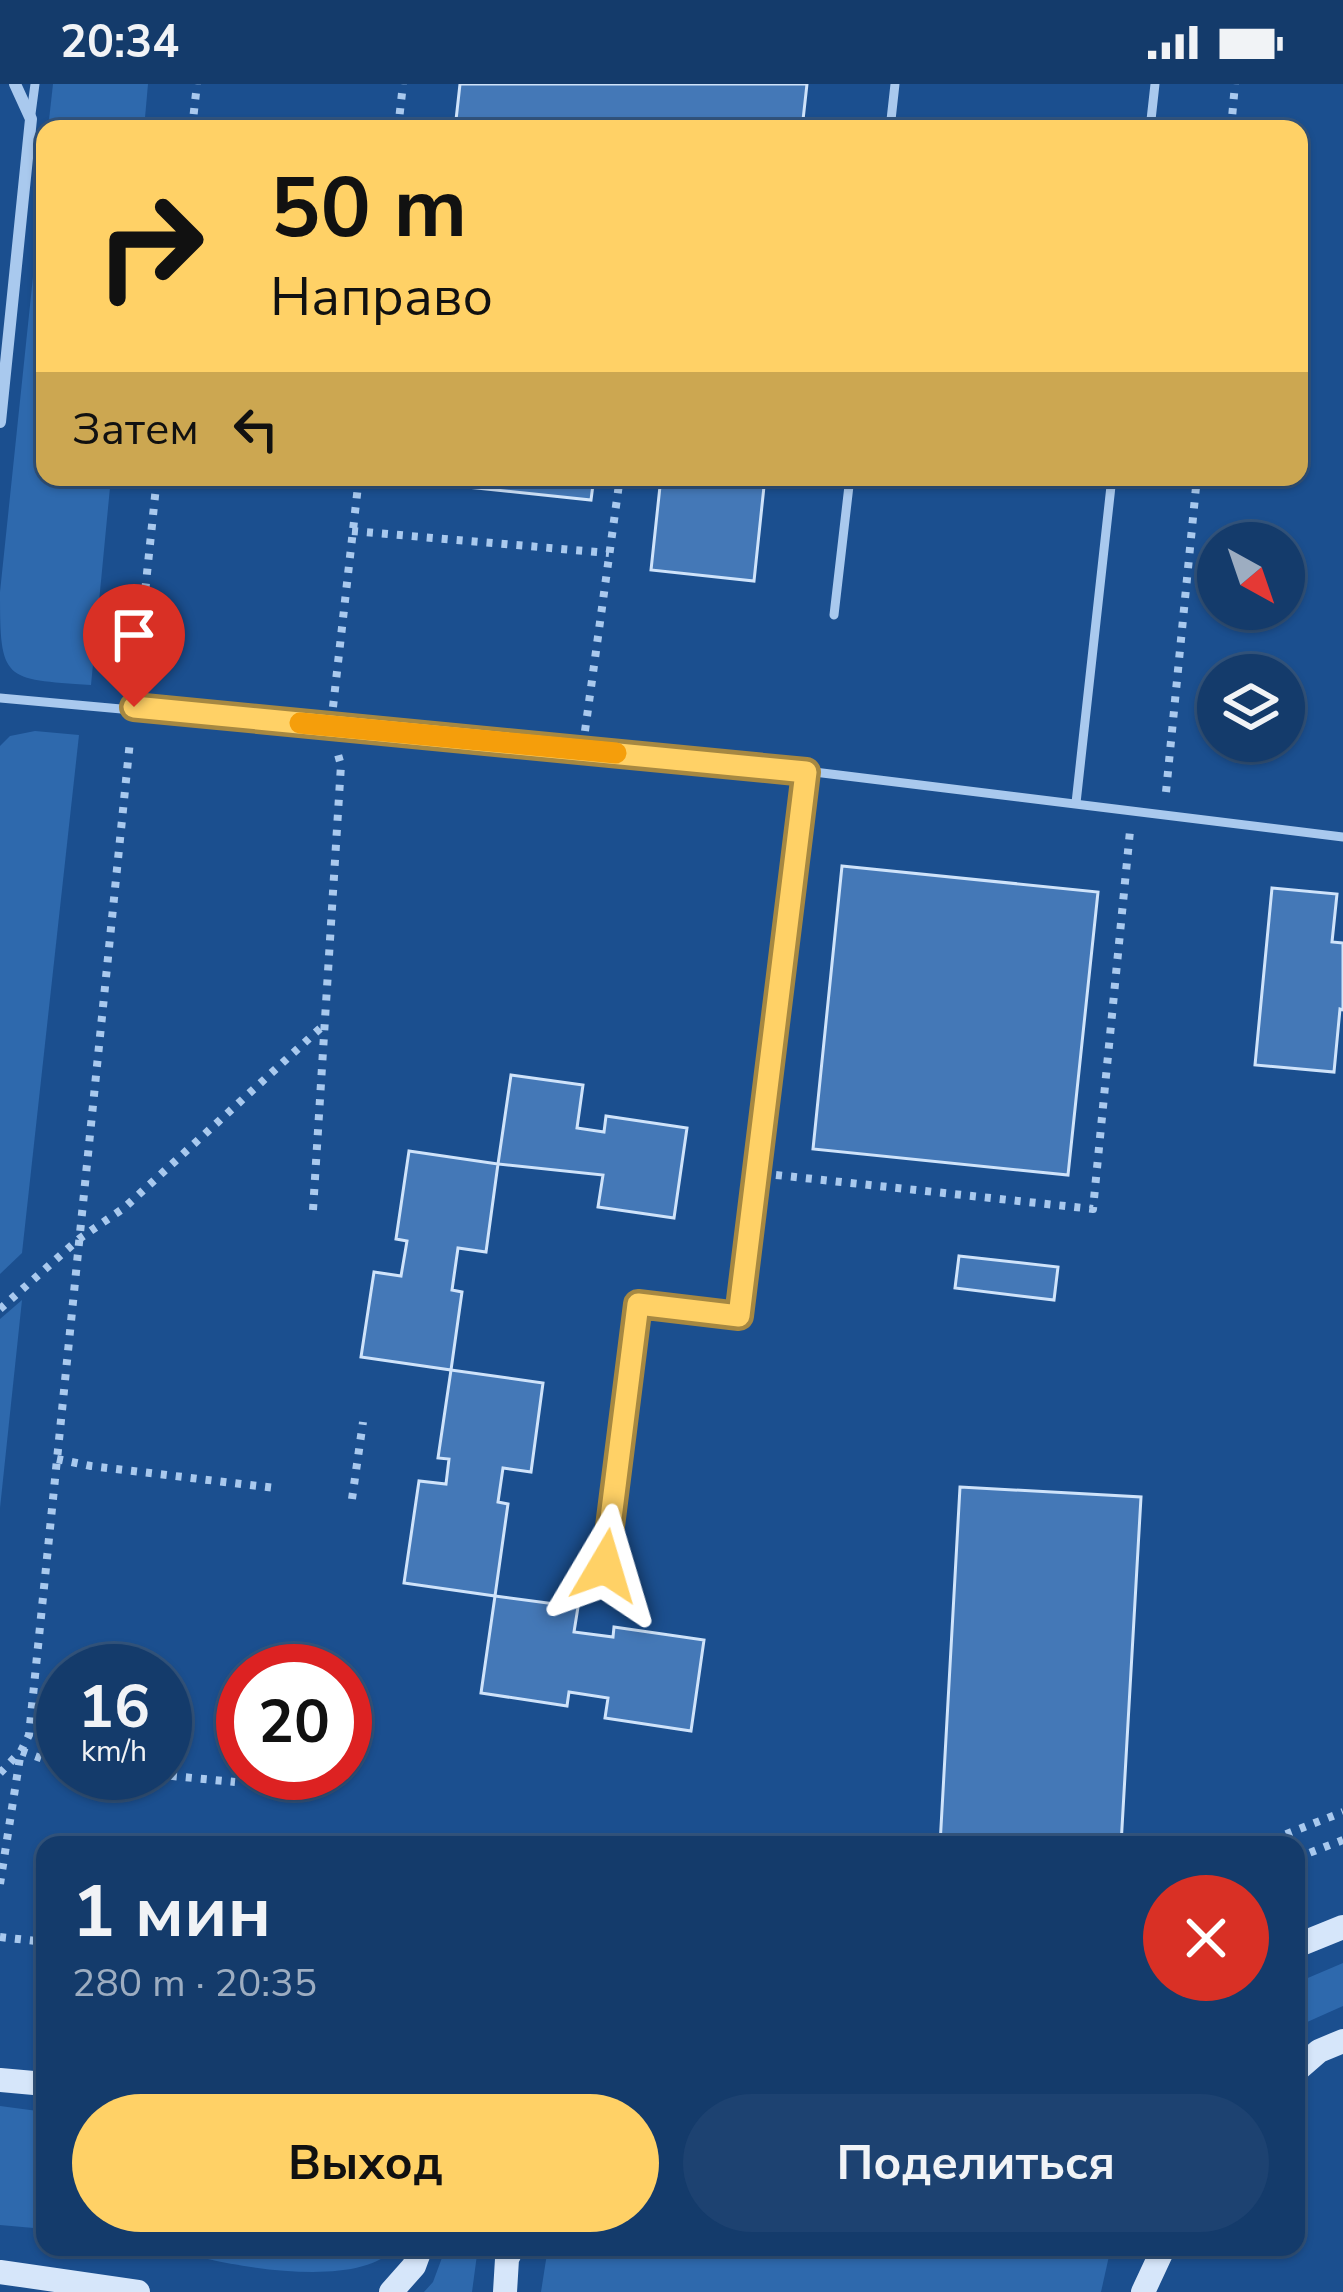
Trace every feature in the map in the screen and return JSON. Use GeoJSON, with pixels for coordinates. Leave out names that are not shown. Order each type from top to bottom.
{"type":"FeatureCollection","features":[{"type":"Feature","properties":{"kind":"main road"},"geometry":{"type":"LineString","coordinates":[[1305,1942],[1343,1927]]}},
{"type":"Feature","properties":{"kind":"main road"},"geometry":{"type":"LineString","coordinates":[[1305,2063],[1318,2051],[1343,2041]]}},
{"type":"Feature","properties":{"kind":"main road"},"geometry":{"type":"LineString","coordinates":[[5,2075],[36,2082]]}},
{"type":"Feature","properties":{"kind":"main road"},"geometry":{"type":"LineString","coordinates":[[392,2292],[418,2256]]}},
{"type":"Feature","properties":{"kind":"main road"},"geometry":{"type":"LineString","coordinates":[[505,2292],[508,2256]]}},
{"type":"Feature","properties":{"kind":"main road"},"geometry":{"type":"LineString","coordinates":[[1143,2292],[1157,2256]]}},
{"type":"Feature","properties":{"kind":"main road"},"geometry":{"type":"LineString","coordinates":[[0,2272],[138,2292]]}},
{"type":"Feature","properties":{"kind":"street"},"geometry":{"type":"LineString","coordinates":[[0,422],[31,119],[15,84]]}},
{"type":"Feature","properties":{"kind":"lane"},"geometry":{"type":"LineString","coordinates":[[31,119],[34,84]]}},
{"type":"Feature","properties":{"kind":"lane"},"geometry":{"type":"LineString","coordinates":[[891,120],[895,84]]}},
{"type":"Feature","properties":{"kind":"lane"},"geometry":{"type":"LineString","coordinates":[[1151,120],[1155,84]]}},
{"type":"Feature","properties":{"kind":"lane"},"geometry":{"type":"LineString","coordinates":[[834,615],[849,486]]}},
{"type":"Feature","properties":{"kind":"lane"},"geometry":{"type":"LineString","coordinates":[[1076,803],[1111,486]]}},
{"type":"Feature","properties":{"kind":"lane"},"geometry":{"type":"LineString","coordinates":[[0,698],[806,772],[1343,837]]}},
{"type":"Feature","properties":{"kind":"lane"},"geometry":{"type":"LineString","coordinates":[[605,1566],[638,1304],[739,1316],[806,772]]}},
{"type":"Feature","properties":{"kind":"path"},"geometry":{"type":"LineString","coordinates":[[193,120],[197,84]]}},
{"type":"Feature","properties":{"kind":"path"},"geometry":{"type":"LineString","coordinates":[[399,120],[404,84]]}},
{"type":"Feature","properties":{"kind":"path"},"geometry":{"type":"LineString","coordinates":[[1232,120],[1235,84]]}},
{"type":"Feature","properties":{"kind":"path"},"geometry":{"type":"LineString","coordinates":[[136,679],[156,486]]}},
{"type":"Feature","properties":{"kind":"path"},"geometry":{"type":"LineString","coordinates":[[313,1210],[341,766],[331,726],[357,486]]}},
{"type":"Feature","properties":{"kind":"path"},"geometry":{"type":"LineString","coordinates":[[583,750],[619,486]]}},
{"type":"Feature","properties":{"kind":"path"},"geometry":{"type":"LineString","coordinates":[[1163,814],[1196,486]]}},
{"type":"Feature","properties":{"kind":"path"},"geometry":{"type":"LineString","coordinates":[[352,531],[609,553]]}},
{"type":"Feature","properties":{"kind":"path"},"geometry":{"type":"LineString","coordinates":[[0,1773],[29,1735],[130,741]]}},
{"type":"Feature","properties":{"kind":"path"},"geometry":{"type":"LineString","coordinates":[[756,1173],[1093,1209],[1132,810]]}},
{"type":"Feature","properties":{"kind":"path"},"geometry":{"type":"LineString","coordinates":[[0,1309],[80,1239],[124,1208],[326,1023]]}},
{"type":"Feature","properties":{"kind":"path"},"geometry":{"type":"LineString","coordinates":[[352,1499],[362,1422]]}},
{"type":"Feature","properties":{"kind":"path"},"geometry":{"type":"LineString","coordinates":[[56,1459],[275,1488]]}},
{"type":"Feature","properties":{"kind":"path"},"geometry":{"type":"LineString","coordinates":[[21,1751],[36,1756]]}},
{"type":"Feature","properties":{"kind":"path"},"geometry":{"type":"LineString","coordinates":[[0,1884],[21,1751]]}},
{"type":"Feature","properties":{"kind":"path"},"geometry":{"type":"LineString","coordinates":[[1281,1836],[1343,1812]]}},
{"type":"Feature","properties":{"kind":"path"},"geometry":{"type":"LineString","coordinates":[[1305,1855],[1343,1840]]}},
{"type":"Feature","properties":{"kind":"path"},"geometry":{"type":"LineString","coordinates":[[0,1937],[36,1941]]}},
{"type":"Feature","properties":{"kind":"shaded area"},"geometry":{"type":"Polygon","coordinates":[[[53,84],[148,84],[145,120],[49,120],[53,84]]]}},
{"type":"Feature","properties":{"kind":"shaded area"},"geometry":{"type":"Polygon","coordinates":[[[36,248],[36,486],[110,486],[91,685],[40,680],[12,670],[2,643],[0,592],[36,248]]]}},
{"type":"Feature","properties":{"kind":"shaded area"},"geometry":{"type":"Polygon","coordinates":[[[35,731],[79,735],[22,1253],[0,1274],[0,746],[10,736],[35,731]]]}},
{"type":"Feature","properties":{"kind":"shaded area"},"geometry":{"type":"Polygon","coordinates":[[[22,1300],[0,1508],[0,1319],[22,1300]]]}},
{"type":"Feature","properties":{"kind":"shaded area"},"geometry":{"type":"Polygon","coordinates":[[[1343,1963],[1343,2006],[1305,2023],[1305,1979],[1343,1963]]]}},
{"type":"Feature","properties":{"kind":"shaded area"},"geometry":{"type":"Polygon","coordinates":[[[0,2106],[36,2111],[36,2228],[0,2225],[0,2106]]]}},
{"type":"Feature","properties":{"kind":"shaded area"},"geometry":{"type":"Polygon","coordinates":[[[199,2256],[383,2256],[352,2269],[322,2272],[199,2256]]]}},
{"type":"Feature","properties":{"kind":"shaded area"},"geometry":{"type":"Polygon","coordinates":[[[443,2256],[477,2256],[472,2292],[424,2292],[443,2256]]]}},
{"type":"Feature","properties":{"kind":"shaded area"},"geometry":{"type":"Polygon","coordinates":[[[547,2256],[1109,2256],[1101,2292],[541,2292],[547,2256]]]}},
{"type":"Feature","properties":{"kind":"building"},"geometry":{"type":"Polygon","coordinates":[[[460,84],[807,84],[803,120],[456,120],[460,84]]]}},
{"type":"Feature","properties":{"kind":"building"},"geometry":{"type":"Polygon","coordinates":[[[456,486],[593,486],[591,500],[456,486]]]}},
{"type":"Feature","properties":{"kind":"building"},"geometry":{"type":"Polygon","coordinates":[[[660,486],[764,486],[754,581],[651,570],[660,486]]]}},
{"type":"Feature","properties":{"kind":"building"},"geometry":{"type":"Polygon","coordinates":[[[842,866],[1098,892],[1068,1175],[813,1149],[842,866]]]}},
{"type":"Feature","properties":{"kind":"building"},"geometry":{"type":"Polygon","coordinates":[[[1272,888],[1337,894],[1332,942],[1343,943],[1343,1010],[1334,1072],[1255,1065],[1272,888]]]}},
{"type":"Feature","properties":{"kind":"building"},"geometry":{"type":"Polygon","coordinates":[[[511,1075],[583,1085],[577,1128],[604,1132],[606,1116],[687,1128],[674,1218],[598,1207],[603,1175],[498,1164],[511,1075]]]}},
{"type":"Feature","properties":{"kind":"building"},"geometry":{"type":"Polygon","coordinates":[[[409,1151],[498,1164],[486,1252],[458,1248],[452,1290],[462,1292],[451,1370],[361,1357],[374,1272],[401,1276],[407,1241],[396,1239],[409,1151]]]}},
{"type":"Feature","properties":{"kind":"building"},"geometry":{"type":"Polygon","coordinates":[[[959,1256],[1058,1267],[1054,1300],[955,1288],[959,1256]]]}},
{"type":"Feature","properties":{"kind":"building"},"geometry":{"type":"Polygon","coordinates":[[[451,1370],[543,1383],[531,1472],[503,1468],[498,1502],[508,1504],[495,1596],[404,1583],[419,1481],[446,1484],[449,1459],[438,1458],[451,1370]]]}},
{"type":"Feature","properties":{"kind":"building"},"geometry":{"type":"Polygon","coordinates":[[[960,1487],[1141,1497],[1122,1836],[941,1836],[960,1487]]]}},
{"type":"Feature","properties":{"kind":"building"},"geometry":{"type":"Polygon","coordinates":[[[495,1596],[578,1607],[574,1632],[613,1637],[614,1627],[704,1640],[691,1731],[605,1718],[608,1698],[569,1692],[567,1706],[481,1693],[495,1596]]]}},
{"type":"Feature","properties":{"kind":"slow traffic"},"geometry":{"type":"LineString","coordinates":[[300,723],[616,753]]}},
{"type":"Feature","properties":{"kind":"route"},"geometry":{"type":"LineString","coordinates":[[134,707],[806,772],[739,1316],[638,1304],[605,1566]]}}]}
